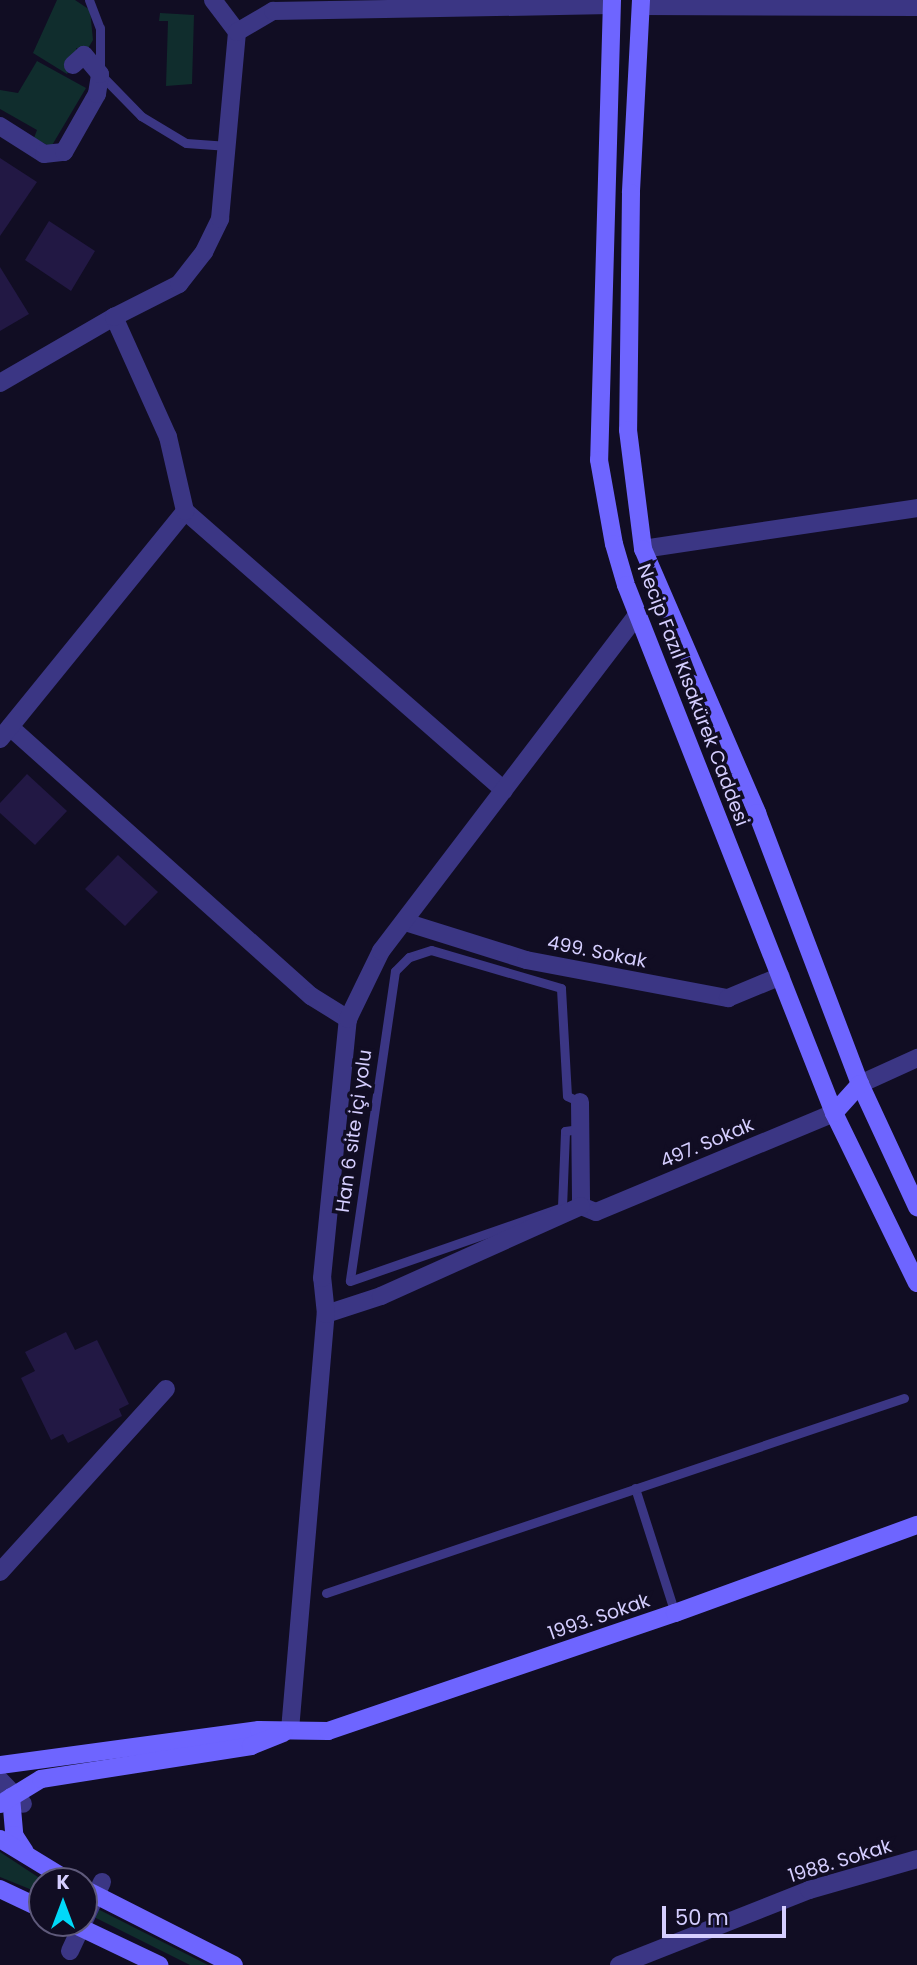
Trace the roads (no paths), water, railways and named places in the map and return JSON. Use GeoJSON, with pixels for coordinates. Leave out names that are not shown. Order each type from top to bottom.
{"type":"FeatureCollection","features":[{"type":"Feature","properties":{"kind":"main road"},"geometry":{"type":"LineString","coordinates":[[612,2],[641,3]]}},
{"type":"Feature","properties":{"kind":"main road","name":"Necip Fazıl Kısakürek Caddesi"},"geometry":{"type":"LineString","coordinates":[[612,2],[599,460],[614,544],[638,614],[834,1113],[917,1283]]}},
{"type":"Feature","properties":{"kind":"main road","name":"Necip Fazıl Kısakürek Caddesi"},"geometry":{"type":"LineString","coordinates":[[641,3],[631,193],[628,430],[643,549],[658,591],[757,813],[860,1084],[917,1207]]}},
{"type":"Feature","properties":{"kind":"main road"},"geometry":{"type":"LineString","coordinates":[[638,614],[658,591]]}},
{"type":"Feature","properties":{"kind":"main road"},"geometry":{"type":"LineString","coordinates":[[834,1113],[860,1084]]}},
{"type":"Feature","properties":{"kind":"main road","name":"1993. Sokak"},"geometry":{"type":"LineString","coordinates":[[0,1765],[259,1730],[328,1731],[675,1613],[917,1525]]}},
{"type":"Feature","properties":{"kind":"main road","name":"1993. Sokak"},"geometry":{"type":"LineString","coordinates":[[12,1800],[41,1779],[251,1746],[290,1730]]}},
{"type":"Feature","properties":{"kind":"main road"},"geometry":{"type":"LineString","coordinates":[[12,1800],[14,1835],[30,1857]]}},
{"type":"Feature","properties":{"kind":"main road"},"geometry":{"type":"LineString","coordinates":[[0,1839],[46,1867]]}},
{"type":"Feature","properties":{"kind":"main road"},"geometry":{"type":"LineString","coordinates":[[0,1889],[28,1902]]}},
{"type":"Feature","properties":{"kind":"main road"},"geometry":{"type":"LineString","coordinates":[[98,1891],[234,1965]]}},
{"type":"Feature","properties":{"kind":"main road"},"geometry":{"type":"LineString","coordinates":[[98,1933],[159,1965]]}},
{"type":"Feature","properties":{"kind":"street"},"geometry":{"type":"LineString","coordinates":[[0,383],[114,317],[178,284],[204,253],[220,219],[237,32],[213,0]]}},
{"type":"Feature","properties":{"kind":"street"},"geometry":{"type":"LineString","coordinates":[[237,32],[273,11],[612,2]]}},
{"type":"Feature","properties":{"kind":"street"},"geometry":{"type":"LineString","coordinates":[[641,3],[855,3],[917,7]]}},
{"type":"Feature","properties":{"kind":"street"},"geometry":{"type":"LineString","coordinates":[[0,126],[44,154],[64,152],[97,94],[100,74],[85,55],[73,65]]}},
{"type":"Feature","properties":{"kind":"street"},"geometry":{"type":"LineString","coordinates":[[114,317],[168,437],[185,512],[504,790]]}},
{"type":"Feature","properties":{"kind":"street"},"geometry":{"type":"LineString","coordinates":[[643,549],[917,508]]}},
{"type":"Feature","properties":{"kind":"street"},"geometry":{"type":"LineString","coordinates":[[185,512],[5,733],[311,996],[348,1019]]}},
{"type":"Feature","properties":{"kind":"street"},"geometry":{"type":"LineString","coordinates":[[290,1730],[326,1314],[322,1278],[348,1019],[381,951],[638,614]]}},
{"type":"Feature","properties":{"kind":"street","name":"499. Sokak"},"geometry":{"type":"LineString","coordinates":[[405,922],[526,960],[727,998],[781,976]]}},
{"type":"Feature","properties":{"kind":"street"},"geometry":{"type":"LineString","coordinates":[[860,1084],[917,1058]]}},
{"type":"Feature","properties":{"kind":"street"},"geometry":{"type":"LineString","coordinates":[[580,1102],[588,1209]]}},
{"type":"Feature","properties":{"kind":"street","name":"497. Sokak"},"geometry":{"type":"LineString","coordinates":[[326,1314],[382,1296],[588,1209],[834,1113]]}},
{"type":"Feature","properties":{"kind":"street"},"geometry":{"type":"LineString","coordinates":[[0,1573],[166,1390]]}},
{"type":"Feature","properties":{"kind":"street"},"geometry":{"type":"LineString","coordinates":[[0,1780],[12,1800]]}},
{"type":"Feature","properties":{"kind":"street","name":"1988. Sokak"},"geometry":{"type":"LineString","coordinates":[[619,1965],[809,1890],[917,1859]]}},
{"type":"Feature","properties":{"kind":"street"},"geometry":{"type":"LineString","coordinates":[[71,1951],[76,1937]]}},
{"type":"Feature","properties":{"kind":"lane"},"geometry":{"type":"LineString","coordinates":[[89,0],[100,28],[100,74],[141,116],[186,143],[228,146]]}},
{"type":"Feature","properties":{"kind":"lane","name":"Han 6 site içi yolu"},"geometry":{"type":"LineString","coordinates":[[580,1102],[567,1096],[561,988],[430,950],[409,957],[395,971],[350,1281],[562,1207],[565,1131],[580,1129]]}},
{"type":"Feature","properties":{"kind":"lane"},"geometry":{"type":"LineString","coordinates":[[326,1593],[904,1398]]}},
{"type":"Feature","properties":{"kind":"lane"},"geometry":{"type":"LineString","coordinates":[[635,1488],[675,1613]]}}]}
